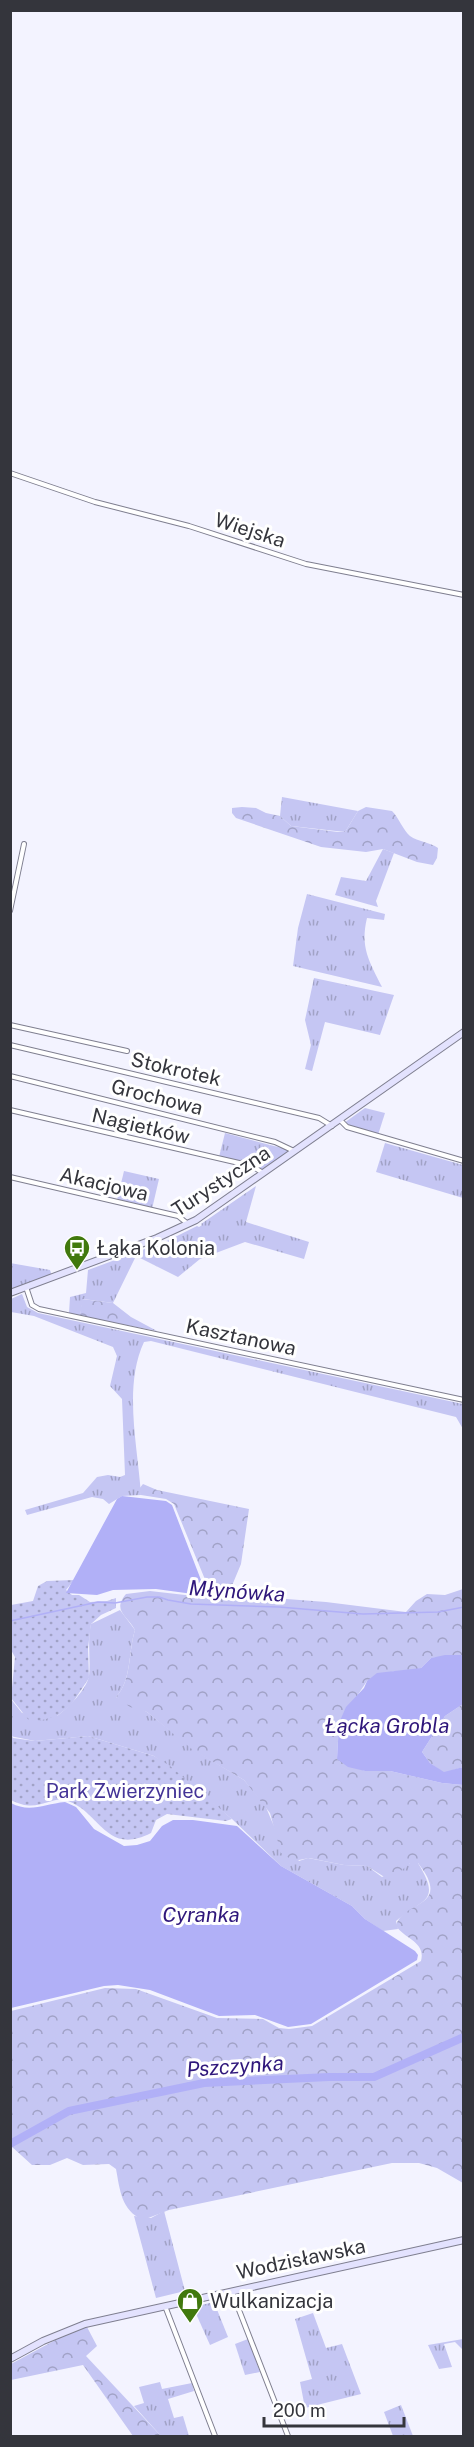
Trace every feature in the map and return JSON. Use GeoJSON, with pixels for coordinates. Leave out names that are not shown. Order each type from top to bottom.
{"type":"FeatureCollection","features":[{"type":"Feature","properties":{"kind":"main road","name":"Turystyczna"},"geometry":{"type":"LineString","coordinates":[[10,1293],[188,1224],[295,1152],[464,1032]]}},
{"type":"Feature","properties":{"kind":"main road","name":"Wodzisławska"},"geometry":{"type":"LineString","coordinates":[[10,2359],[64,2331],[85,2324],[464,2240]]}},
{"type":"Feature","properties":{"kind":"street","name":"Wiejska"},"geometry":{"type":"LineString","coordinates":[[10,473],[95,502],[189,526],[306,564],[464,595]]}},
{"type":"Feature","properties":{"kind":"street"},"geometry":{"type":"LineString","coordinates":[[10,911],[24,844]]}},
{"type":"Feature","properties":{"kind":"street"},"geometry":{"type":"LineString","coordinates":[[10,1024],[127,1052]]}},
{"type":"Feature","properties":{"kind":"street","name":"Stokrotek"},"geometry":{"type":"LineString","coordinates":[[10,1046],[319,1118],[332,1126]]}},
{"type":"Feature","properties":{"kind":"street","name":"Grochowa"},"geometry":{"type":"LineString","coordinates":[[10,1076],[265,1139],[286,1146],[295,1152]]}},
{"type":"Feature","properties":{"kind":"street","name":"Nagietków"},"geometry":{"type":"LineString","coordinates":[[10,1110],[252,1166],[263,1174]]}},
{"type":"Feature","properties":{"kind":"street"},"geometry":{"type":"LineString","coordinates":[[340,1120],[347,1127],[464,1161]]}},
{"type":"Feature","properties":{"kind":"street","name":"Akacjowa"},"geometry":{"type":"LineString","coordinates":[[10,1177],[180,1216],[188,1224]]}},
{"type":"Feature","properties":{"kind":"street","name":"Kasztanowa"},"geometry":{"type":"LineString","coordinates":[[26,1287],[32,1305],[39,1310],[464,1400]]}},
{"type":"Feature","properties":{"kind":"street"},"geometry":{"type":"LineString","coordinates":[[231,2291],[288,2436]]}},
{"type":"Feature","properties":{"kind":"street"},"geometry":{"type":"LineString","coordinates":[[165,2306],[215,2436]]}},
{"type":"Feature","properties":{"kind":"green space"},"geometry":{"type":"Polygon","coordinates":[[[282,797],[358,811],[345,832],[291,826],[280,816],[282,797]]]}},
{"type":"Feature","properties":{"kind":"green space"},"geometry":{"type":"Polygon","coordinates":[[[366,807],[392,811],[410,836],[438,848],[437,858],[433,865],[417,862],[383,849],[366,852],[321,847],[236,818],[232,813],[232,808],[256,808],[280,816],[291,826],[338,832],[345,832],[358,811],[366,807]]]}},
{"type":"Feature","properties":{"kind":"green space"},"geometry":{"type":"Polygon","coordinates":[[[383,849],[394,853],[376,901],[378,907],[335,895],[341,877],[366,881],[383,849]]]}},
{"type":"Feature","properties":{"kind":"green space"},"geometry":{"type":"Polygon","coordinates":[[[307,894],[385,914],[384,920],[367,918],[365,928],[367,954],[382,987],[293,966],[298,928],[307,894]]]}},
{"type":"Feature","properties":{"kind":"green space"},"geometry":{"type":"Polygon","coordinates":[[[314,978],[394,995],[380,1035],[325,1022],[312,1071],[305,1069],[311,1045],[305,1020],[314,978]]]}},
{"type":"Feature","properties":{"kind":"green space"},"geometry":{"type":"Polygon","coordinates":[[[365,1108],[385,1113],[378,1135],[344,1123],[365,1108]]]}},
{"type":"Feature","properties":{"kind":"green space"},"geometry":{"type":"Polygon","coordinates":[[[225,1133],[270,1145],[257,1166],[219,1157],[225,1133]]]}},
{"type":"Feature","properties":{"kind":"green space"},"geometry":{"type":"Polygon","coordinates":[[[385,1143],[463,1165],[463,1198],[376,1172],[385,1143]]]}},
{"type":"Feature","properties":{"kind":"green space"},"geometry":{"type":"Polygon","coordinates":[[[270,1145],[290,1150],[262,1170],[257,1166],[270,1145]]]}},
{"type":"Feature","properties":{"kind":"green space"},"geometry":{"type":"Polygon","coordinates":[[[124,1171],[159,1179],[152,1209],[117,1200],[124,1171]]]}},
{"type":"Feature","properties":{"kind":"green space"},"geometry":{"type":"Polygon","coordinates":[[[256,1186],[246,1222],[309,1242],[304,1259],[245,1242],[200,1259],[178,1277],[136,1256],[113,1303],[83,1299],[80,1316],[69,1313],[70,1297],[86,1293],[88,1270],[199,1227],[256,1186]]]}},
{"type":"Feature","properties":{"kind":"green space"},"geometry":{"type":"Polygon","coordinates":[[[10,1263],[50,1270],[52,1276],[11,1289],[10,1263]]]}},
{"type":"Feature","properties":{"kind":"green space"},"geometry":{"type":"Polygon","coordinates":[[[22,1294],[27,1307],[38,1313],[463,1404],[463,1429],[456,1417],[151,1341],[144,1342],[134,1378],[133,1398],[141,1495],[122,1496],[109,1504],[103,1499],[92,1497],[27,1515],[25,1510],[83,1493],[97,1477],[125,1475],[122,1399],[110,1386],[117,1356],[113,1347],[34,1316],[11,1312],[11,1299],[22,1294]]]}},
{"type":"Feature","properties":{"kind":"green space"},"geometry":{"type":"Polygon","coordinates":[[[82,1299],[113,1303],[131,1317],[157,1331],[80,1316],[82,1299]]]}},
{"type":"Feature","properties":{"kind":"green space"},"geometry":{"type":"Polygon","coordinates":[[[143,1484],[157,1490],[249,1509],[241,1564],[231,1588],[233,1595],[326,1602],[406,1612],[416,1601],[427,1594],[445,1595],[463,1589],[463,1655],[431,1658],[421,1668],[411,1671],[394,1671],[367,1681],[339,1723],[337,1759],[365,1771],[390,1771],[442,1783],[463,1785],[463,2183],[437,2168],[419,2163],[392,2163],[169,2210],[143,2220],[130,2211],[126,2205],[120,2192],[116,2169],[109,2164],[83,2165],[67,2158],[50,2165],[32,2165],[11,2146],[11,2011],[105,1988],[136,1989],[217,2018],[263,2019],[279,2028],[289,2029],[312,2026],[421,1961],[422,1955],[418,1945],[396,1926],[400,1918],[428,1896],[430,1889],[428,1878],[418,1863],[410,1863],[395,1876],[386,1878],[367,1866],[344,1865],[309,1858],[294,1861],[281,1853],[270,1813],[244,1780],[193,1750],[147,1712],[130,1707],[116,1697],[125,1683],[135,1630],[122,1613],[120,1605],[126,1594],[150,1591],[199,1596],[205,1589],[204,1577],[174,1504],[166,1499],[141,1495],[139,1489],[143,1484]]]}},
{"type":"Feature","properties":{"kind":"green space","name":"Park Zwierzyniec"},"geometry":{"type":"Polygon","coordinates":[[[74,1580],[66,1590],[72,1595],[79,1595],[90,1602],[116,1598],[116,1608],[101,1615],[91,1624],[88,1648],[89,1678],[71,1705],[57,1716],[31,1723],[11,1698],[15,1657],[11,1650],[11,1605],[33,1601],[38,1586],[47,1581],[74,1580]]]}},
{"type":"Feature","properties":{"kind":"green space"},"geometry":{"type":"Polygon","coordinates":[[[120,1610],[135,1630],[125,1682],[116,1697],[147,1712],[196,1751],[244,1780],[265,1805],[276,1831],[299,1861],[308,1858],[344,1865],[367,1866],[382,1877],[410,1863],[418,1863],[425,1876],[429,1893],[421,1903],[396,1921],[398,1929],[383,1931],[365,1919],[352,1906],[281,1866],[232,1819],[154,1756],[88,1736],[35,1741],[10,1736],[10,1698],[22,1713],[57,1716],[61,1713],[88,1681],[91,1624],[120,1610]]]}},
{"type":"Feature","properties":{"kind":"green space"},"geometry":{"type":"Polygon","coordinates":[[[463,1704],[463,1767],[444,1773],[430,1763],[422,1752],[445,1716],[463,1704]]]}},
{"type":"Feature","properties":{"kind":"green space","name":"Park Zwierzyniec"},"geometry":{"type":"Polygon","coordinates":[[[11,1735],[13,1738],[35,1741],[88,1736],[154,1756],[170,1766],[232,1819],[226,1821],[167,1814],[156,1820],[151,1833],[136,1839],[124,1839],[105,1830],[89,1814],[68,1801],[56,1800],[37,1805],[21,1804],[11,1800],[11,1735]]]}},
{"type":"Feature","properties":{"kind":"green space"},"geometry":{"type":"Polygon","coordinates":[[[164,2211],[185,2291],[156,2298],[134,2216],[151,2218],[164,2211]]]}},
{"type":"Feature","properties":{"kind":"green space"},"geometry":{"type":"Polygon","coordinates":[[[214,2302],[228,2337],[210,2345],[193,2307],[214,2302]]]}},
{"type":"Feature","properties":{"kind":"green space"},"geometry":{"type":"Polygon","coordinates":[[[313,2313],[326,2348],[342,2344],[361,2394],[305,2408],[300,2382],[312,2379],[295,2319],[313,2313]]]}},
{"type":"Feature","properties":{"kind":"green space"},"geometry":{"type":"Polygon","coordinates":[[[87,2327],[97,2346],[86,2356],[161,2436],[133,2436],[83,2365],[11,2380],[11,2364],[61,2337],[87,2327]]]}},
{"type":"Feature","properties":{"kind":"green space"},"geometry":{"type":"Polygon","coordinates":[[[248,2339],[260,2372],[245,2375],[235,2344],[248,2339]]]}},
{"type":"Feature","properties":{"kind":"green space"},"geometry":{"type":"Polygon","coordinates":[[[463,2339],[463,2350],[455,2342],[444,2344],[452,2367],[439,2369],[428,2345],[463,2339]]]}},
{"type":"Feature","properties":{"kind":"green space"},"geometry":{"type":"Polygon","coordinates":[[[160,2382],[162,2389],[192,2383],[194,2391],[168,2399],[174,2418],[183,2416],[189,2436],[161,2436],[134,2406],[144,2403],[139,2387],[160,2382]]]}},
{"type":"Feature","properties":{"kind":"green space"},"geometry":{"type":"Polygon","coordinates":[[[401,2405],[413,2436],[393,2436],[384,2412],[401,2405]]]}},
{"type":"Feature","properties":{"kind":"water"},"geometry":{"type":"Polygon","coordinates":[[[122,1496],[166,1501],[172,1505],[201,1580],[201,1590],[193,1594],[156,1589],[113,1590],[97,1595],[66,1593],[117,1499],[122,1496]]]}},
{"type":"Feature","properties":{"kind":"water","name":"Łącka Grobla"},"geometry":{"type":"Polygon","coordinates":[[[463,1655],[463,1704],[445,1716],[422,1752],[430,1763],[444,1772],[463,1767],[463,1785],[442,1783],[390,1771],[365,1771],[348,1767],[337,1759],[339,1723],[346,1707],[364,1688],[367,1681],[377,1673],[421,1668],[431,1658],[463,1655]]]}},
{"type":"Feature","properties":{"kind":"water","name":"Cyranka"},"geometry":{"type":"Polygon","coordinates":[[[65,1802],[76,1807],[94,1829],[124,1846],[150,1841],[162,1826],[173,1820],[193,1820],[237,1826],[281,1866],[352,1906],[365,1919],[415,1951],[418,1955],[417,1960],[311,2024],[288,2027],[255,2015],[219,2016],[150,1990],[118,1985],[104,1986],[11,2008],[11,1803],[31,1808],[65,1802]]]}},
{"type":"Feature","properties":{"kind":"waterway","name":"Młynówka"},"geometry":{"type":"LineString","coordinates":[[10,1621],[98,1602],[115,1603],[147,1597],[159,1597],[191,1604],[279,1607],[363,1614],[438,1612],[464,1607]]}},
{"type":"Feature","properties":{"kind":"waterway","name":"Pszczynka"},"geometry":{"type":"LineString","coordinates":[[10,2144],[69,2111],[204,2083],[374,2077],[464,2037]]}},
{"type":"Feature","properties":{"kind":"place","name":"Łąka Kolonia"},"geometry":{"type":"Point","coordinates":[77,1271]}},
{"type":"Feature","properties":{"kind":"place","name":"Wulkanizacja"},"geometry":{"type":"Point","coordinates":[190,2324]}}]}
